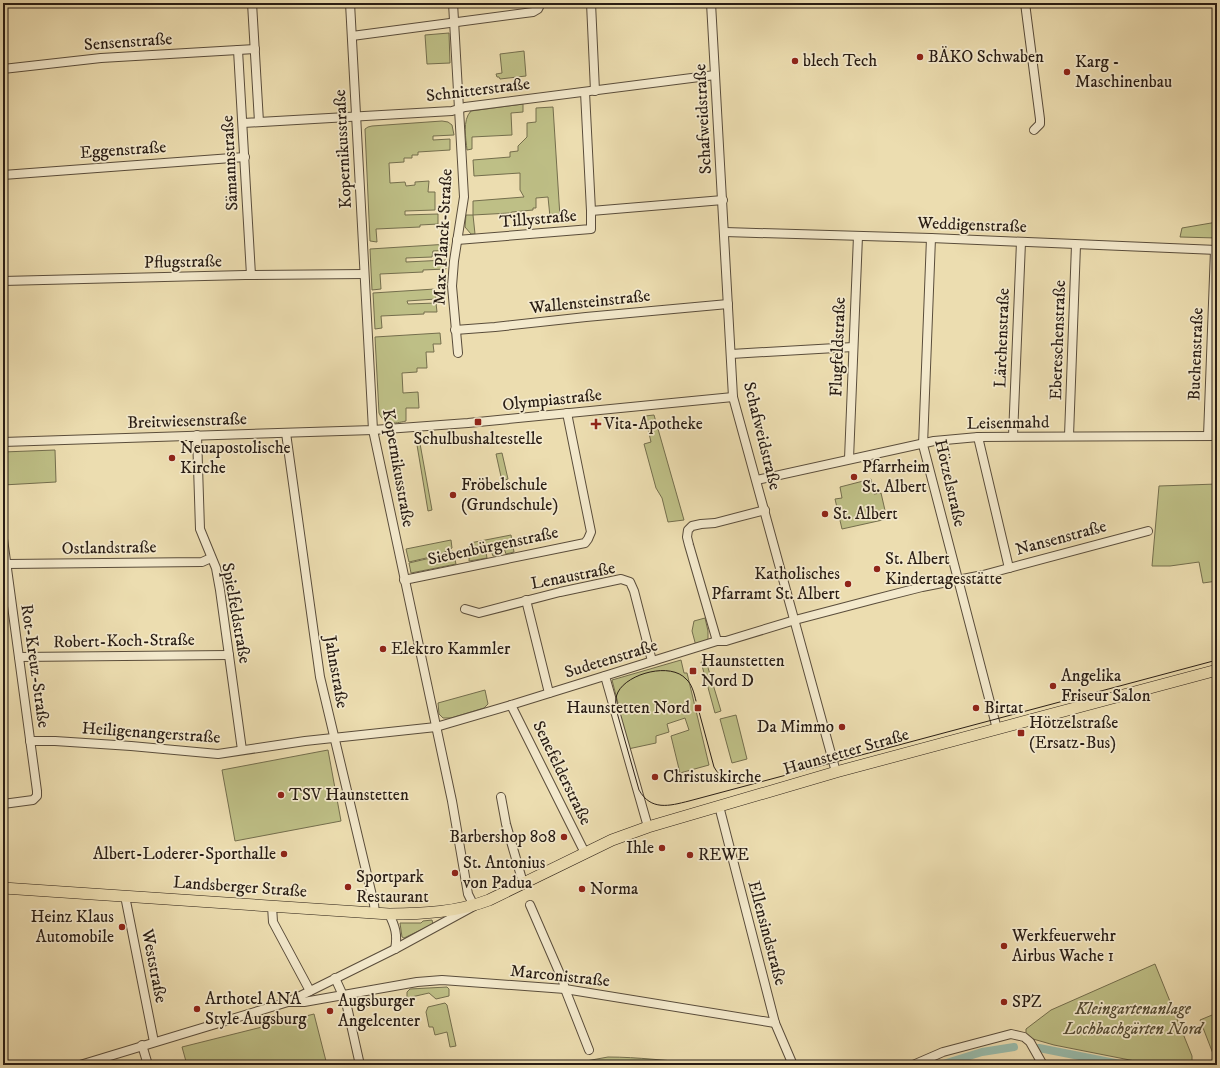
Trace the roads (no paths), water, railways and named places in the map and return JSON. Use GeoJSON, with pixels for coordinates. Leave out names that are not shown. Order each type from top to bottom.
{"type":"FeatureCollection","features":[{"type":"Feature","properties":{"kind":"main road","name":"Haunstetter Straße"},"geometry":{"type":"LineString","coordinates":[[474,906],[612,840],[648,826],[836,772],[1217,670]]}},
{"type":"Feature","properties":{"kind":"main road","name":"Landsberger Straße"},"geometry":{"type":"LineString","coordinates":[[3,888],[375,914],[426,913],[474,906]]}},
{"type":"Feature","properties":{"kind":"street","name":"Sämannstraße"},"geometry":{"type":"LineString","coordinates":[[252,3],[260,122]]}},
{"type":"Feature","properties":{"kind":"street","name":"Kopernikusstraße"},"geometry":{"type":"LineString","coordinates":[[350,3],[373,430],[452,801],[468,894],[474,906]]}},
{"type":"Feature","properties":{"kind":"street","name":"Max-Planck-Straße"},"geometry":{"type":"LineString","coordinates":[[454,3],[464,197],[452,286],[458,353]]}},
{"type":"Feature","properties":{"kind":"street"},"geometry":{"type":"LineString","coordinates":[[352,36],[454,24],[533,12],[538,9],[541,3]]}},
{"type":"Feature","properties":{"kind":"street"},"geometry":{"type":"LineString","coordinates":[[591,3],[595,91]]}},
{"type":"Feature","properties":{"kind":"street","name":"Schafweidstraße"},"geometry":{"type":"LineString","coordinates":[[711,3],[725,232],[733,397],[836,772]]}},
{"type":"Feature","properties":{"kind":"street"},"geometry":{"type":"LineString","coordinates":[[1024,3],[1040,119],[1040,124],[1034,130]]}},
{"type":"Feature","properties":{"kind":"street","name":"Sensenstraße"},"geometry":{"type":"LineString","coordinates":[[3,69],[102,58],[255,49]]}},
{"type":"Feature","properties":{"kind":"street","name":"Sämannstraße"},"geometry":{"type":"LineString","coordinates":[[238,50],[251,275]]}},
{"type":"Feature","properties":{"kind":"street","name":"Schnitterstraße"},"geometry":{"type":"LineString","coordinates":[[243,123],[452,111],[465,107],[715,75]]}},
{"type":"Feature","properties":{"kind":"street"},"geometry":{"type":"LineString","coordinates":[[584,92],[591,211]]}},
{"type":"Feature","properties":{"kind":"street","name":"Eggenstraße"},"geometry":{"type":"LineString","coordinates":[[3,175],[245,157]]}},
{"type":"Feature","properties":{"kind":"street","name":"Tillystraße"},"geometry":{"type":"LineString","coordinates":[[458,240],[591,229],[591,211],[723,200]]}},
{"type":"Feature","properties":{"kind":"street","name":"Weddigenstraße"},"geometry":{"type":"LineString","coordinates":[[725,232],[931,238],[1216,250]]}},
{"type":"Feature","properties":{"kind":"street","name":"Flugfeldstraße"},"geometry":{"type":"LineString","coordinates":[[849,460],[858,236]]}},
{"type":"Feature","properties":{"kind":"street","name":"Hötzelstraße"},"geometry":{"type":"LineString","coordinates":[[931,238],[923,445],[997,729]]}},
{"type":"Feature","properties":{"kind":"street","name":"Lärchenstraße"},"geometry":{"type":"LineString","coordinates":[[1013,436],[1021,242]]}},
{"type":"Feature","properties":{"kind":"street","name":"Ebereschenstraße"},"geometry":{"type":"LineString","coordinates":[[1070,436],[1076,245]]}},
{"type":"Feature","properties":{"kind":"street","name":"Buchenstraße"},"geometry":{"type":"LineString","coordinates":[[1208,436],[1216,250]]}},
{"type":"Feature","properties":{"kind":"street","name":"Pflugstraße"},"geometry":{"type":"LineString","coordinates":[[3,281],[364,274]]}},
{"type":"Feature","properties":{"kind":"street","name":"Wallensteinstraße"},"geometry":{"type":"LineString","coordinates":[[455,330],[728,304]]}},
{"type":"Feature","properties":{"kind":"street"},"geometry":{"type":"LineString","coordinates":[[731,354],[853,347]]}},
{"type":"Feature","properties":{"kind":"street","name":"Olympiastraße"},"geometry":{"type":"LineString","coordinates":[[373,430],[468,423],[733,397]]}},
{"type":"Feature","properties":{"kind":"street","name":"Siebenbürgenstraße"},"geometry":{"type":"LineString","coordinates":[[404,580],[585,543],[591,532],[566,414]]}},
{"type":"Feature","properties":{"kind":"street","name":"Breitwiesenstraße"},"geometry":{"type":"LineString","coordinates":[[3,442],[373,430]]}},
{"type":"Feature","properties":{"kind":"street","name":"Jahnstraße"},"geometry":{"type":"LineString","coordinates":[[286,433],[320,677],[374,904],[375,914]]}},
{"type":"Feature","properties":{"kind":"street","name":"Spielfeldstraße"},"geometry":{"type":"LineString","coordinates":[[198,435],[200,529],[216,568],[242,750]]}},
{"type":"Feature","properties":{"kind":"street","name":"Leisenmahd"},"geometry":{"type":"LineString","coordinates":[[757,480],[923,445],[934,441],[978,437],[1013,436],[1217,436]]}},
{"type":"Feature","properties":{"kind":"street"},"geometry":{"type":"LineString","coordinates":[[978,437],[1009,568]]}},
{"type":"Feature","properties":{"kind":"street"},"geometry":{"type":"LineString","coordinates":[[717,641],[687,537],[688,530],[692,526],[715,523],[765,510]]}},
{"type":"Feature","properties":{"kind":"street","name":"Nansenstraße"},"geometry":{"type":"LineString","coordinates":[[795,620],[922,587],[1009,568],[1148,531]]}},
{"type":"Feature","properties":{"kind":"street","name":"Rot-Kreuz-Straße"},"geometry":{"type":"LineString","coordinates":[[3,539],[37,791],[33,800],[3,804]]}},
{"type":"Feature","properties":{"kind":"street","name":"Ostlandstraße"},"geometry":{"type":"LineString","coordinates":[[7,564],[202,562],[211,558]]}},
{"type":"Feature","properties":{"kind":"street","name":"Lenaustraße"},"geometry":{"type":"LineString","coordinates":[[465,609],[479,612],[621,579],[630,582],[634,591],[652,661]]}},
{"type":"Feature","properties":{"kind":"street"},"geometry":{"type":"LineString","coordinates":[[526,600],[549,693]]}},
{"type":"Feature","properties":{"kind":"street","name":"Sudetenstraße"},"geometry":{"type":"LineString","coordinates":[[436,727],[717,641],[726,641],[795,620]]}},
{"type":"Feature","properties":{"kind":"street","name":"Robert-Koch-Straße"},"geometry":{"type":"LineString","coordinates":[[19,657],[229,655]]}},
{"type":"Feature","properties":{"kind":"street"},"geometry":{"type":"LineString","coordinates":[[604,676],[648,826]]}},
{"type":"Feature","properties":{"kind":"street","name":"Senefelderstraße"},"geometry":{"type":"LineString","coordinates":[[511,705],[585,853]]}},
{"type":"Feature","properties":{"kind":"street","name":"Heiligenangerstraße"},"geometry":{"type":"LineString","coordinates":[[30,741],[55,741],[131,746],[214,754],[334,737],[436,727]]}},
{"type":"Feature","properties":{"kind":"street"},"geometry":{"type":"LineString","coordinates":[[501,796],[506,824],[523,883]]}},
{"type":"Feature","properties":{"kind":"street","name":"Ellensindstraße"},"geometry":{"type":"LineString","coordinates":[[719,806],[775,1023],[793,1065]]}},
{"type":"Feature","properties":{"kind":"street","name":"Weststraße"},"geometry":{"type":"LineString","coordinates":[[125,896],[154,1042]]}},
{"type":"Feature","properties":{"kind":"street"},"geometry":{"type":"LineString","coordinates":[[530,905],[563,981],[589,1050]]}},
{"type":"Feature","properties":{"kind":"street"},"geometry":{"type":"LineString","coordinates":[[272,906],[273,922],[310,991]]}},
{"type":"Feature","properties":{"kind":"street"},"geometry":{"type":"LineString","coordinates":[[80,1065],[89,1064],[142,1045],[288,1002],[395,949],[474,906]]}},
{"type":"Feature","properties":{"kind":"street"},"geometry":{"type":"LineString","coordinates":[[389,914],[396,931],[397,941],[395,949]]}},
{"type":"Feature","properties":{"kind":"street"},"geometry":{"type":"LineString","coordinates":[[335,978],[346,1002],[360,1065]]}},
{"type":"Feature","properties":{"kind":"street","name":"Marconistraße"},"geometry":{"type":"LineString","coordinates":[[288,1002],[304,1002],[429,980],[565,989],[775,1023]]}},
{"type":"Feature","properties":{"kind":"street"},"geometry":{"type":"LineString","coordinates":[[913,1065],[943,1052],[1011,1034],[1024,1037],[1030,1042],[1043,1065]]}},
{"type":"Feature","properties":{"kind":"street"},"geometry":{"type":"LineString","coordinates":[[142,1045],[148,1065]]}},
{"type":"Feature","properties":{"kind":"waterway"},"geometry":{"type":"LineString","coordinates":[[940,1065],[982,1052],[1014,1047]]}},
{"type":"Feature","properties":{"kind":"waterway"},"geometry":{"type":"LineString","coordinates":[[1039,1048],[1125,1065]]}},
{"type":"Feature","properties":{"kind":"tram line"},"geometry":{"type":"LineString","coordinates":[[696,701],[690,683],[679,674],[670,671],[650,672],[640,675],[623,685],[618,692],[616,698],[617,713],[639,790],[644,797],[655,804],[668,805],[689,801],[1217,660]]}},
{"type":"Feature","properties":{"kind":"tram line"},"geometry":{"type":"LineString","coordinates":[[698,708],[714,767],[726,780],[734,783],[743,783]]}},
{"type":"Feature","properties":{"kind":"place","name":"BÄKO Schwaben"},"geometry":{"type":"Point","coordinates":[920,57]}},
{"type":"Feature","properties":{"kind":"place","name":"blech Tech"},"geometry":{"type":"Point","coordinates":[795,61]}},
{"type":"Feature","properties":{"kind":"place","name":"Karg - Maschinenbau"},"geometry":{"type":"Point","coordinates":[1067,72]}},
{"type":"Feature","properties":{"kind":"place","name":"Schulbushaltestelle"},"geometry":{"type":"Point","coordinates":[478,422]}},
{"type":"Feature","properties":{"kind":"place","name":"Vita-Apotheke"},"geometry":{"type":"Point","coordinates":[596,424]}},
{"type":"Feature","properties":{"kind":"place","name":"Neuapostolische Kirche"},"geometry":{"type":"Point","coordinates":[172,458]}},
{"type":"Feature","properties":{"kind":"place","name":"Pfarrheim St. Albert"},"geometry":{"type":"Point","coordinates":[854,477]}},
{"type":"Feature","properties":{"kind":"place","name":"Fröbelschule (Grundschule)"},"geometry":{"type":"Point","coordinates":[453,495]}},
{"type":"Feature","properties":{"kind":"place","name":"St. Albert"},"geometry":{"type":"Point","coordinates":[825,514]}},
{"type":"Feature","properties":{"kind":"place","name":"St. Albert Kindertagesstätte"},"geometry":{"type":"Point","coordinates":[877,569]}},
{"type":"Feature","properties":{"kind":"place","name":"Katholisches Pfarramt St. Albert"},"geometry":{"type":"Point","coordinates":[848,584]}},
{"type":"Feature","properties":{"kind":"place","name":"Elektro Kammler"},"geometry":{"type":"Point","coordinates":[383,649]}},
{"type":"Feature","properties":{"kind":"place","name":"Haunstetten Nord D"},"geometry":{"type":"Point","coordinates":[693,671]}},
{"type":"Feature","properties":{"kind":"place","name":"Angelika Friseur Salon"},"geometry":{"type":"Point","coordinates":[1053,686]}},
{"type":"Feature","properties":{"kind":"place","name":"Haunstetten Nord"},"geometry":{"type":"Point","coordinates":[698,708]}},
{"type":"Feature","properties":{"kind":"place","name":"Birtat"},"geometry":{"type":"Point","coordinates":[976,708]}},
{"type":"Feature","properties":{"kind":"place","name":"Da Mimmo"},"geometry":{"type":"Point","coordinates":[842,727]}},
{"type":"Feature","properties":{"kind":"place","name":"Hötzelstraße (Ersatz-Bus)"},"geometry":{"type":"Point","coordinates":[1021,733]}},
{"type":"Feature","properties":{"kind":"place","name":"Christuskirche"},"geometry":{"type":"Point","coordinates":[655,777]}},
{"type":"Feature","properties":{"kind":"place","name":"TSV Haunstetten"},"geometry":{"type":"Point","coordinates":[281,795]}},
{"type":"Feature","properties":{"kind":"place","name":"Barbershop 808"},"geometry":{"type":"Point","coordinates":[564,837]}},
{"type":"Feature","properties":{"kind":"place","name":"Ihle"},"geometry":{"type":"Point","coordinates":[662,848]}},
{"type":"Feature","properties":{"kind":"place","name":"Albert-Loderer-Sporthalle"},"geometry":{"type":"Point","coordinates":[284,854]}},
{"type":"Feature","properties":{"kind":"place","name":"REWE"},"geometry":{"type":"Point","coordinates":[690,855]}},
{"type":"Feature","properties":{"kind":"place","name":"St. Antonius von Padua"},"geometry":{"type":"Point","coordinates":[455,873]}},
{"type":"Feature","properties":{"kind":"place","name":"Sportpark Restaurant"},"geometry":{"type":"Point","coordinates":[348,887]}},
{"type":"Feature","properties":{"kind":"place","name":"Norma"},"geometry":{"type":"Point","coordinates":[582,889]}},
{"type":"Feature","properties":{"kind":"place","name":"Heinz Klaus Automobile"},"geometry":{"type":"Point","coordinates":[122,927]}},
{"type":"Feature","properties":{"kind":"place","name":"Werkfeuerwehr Airbus Wache 1"},"geometry":{"type":"Point","coordinates":[1004,946]}},
{"type":"Feature","properties":{"kind":"place","name":"SPZ"},"geometry":{"type":"Point","coordinates":[1004,1002]}},
{"type":"Feature","properties":{"kind":"place","name":"Arthotel ANA Style Augsburg"},"geometry":{"type":"Point","coordinates":[197,1009]}},
{"type":"Feature","properties":{"kind":"place","name":"Augsburger Angelcenter"},"geometry":{"type":"Point","coordinates":[330,1011]}},
{"type":"Feature","properties":{"kind":"park label","name":"Kleingartenanlage Lochbachgärten Nord"},"geometry":{"type":"Point","coordinates":[1133,1019]}}]}
